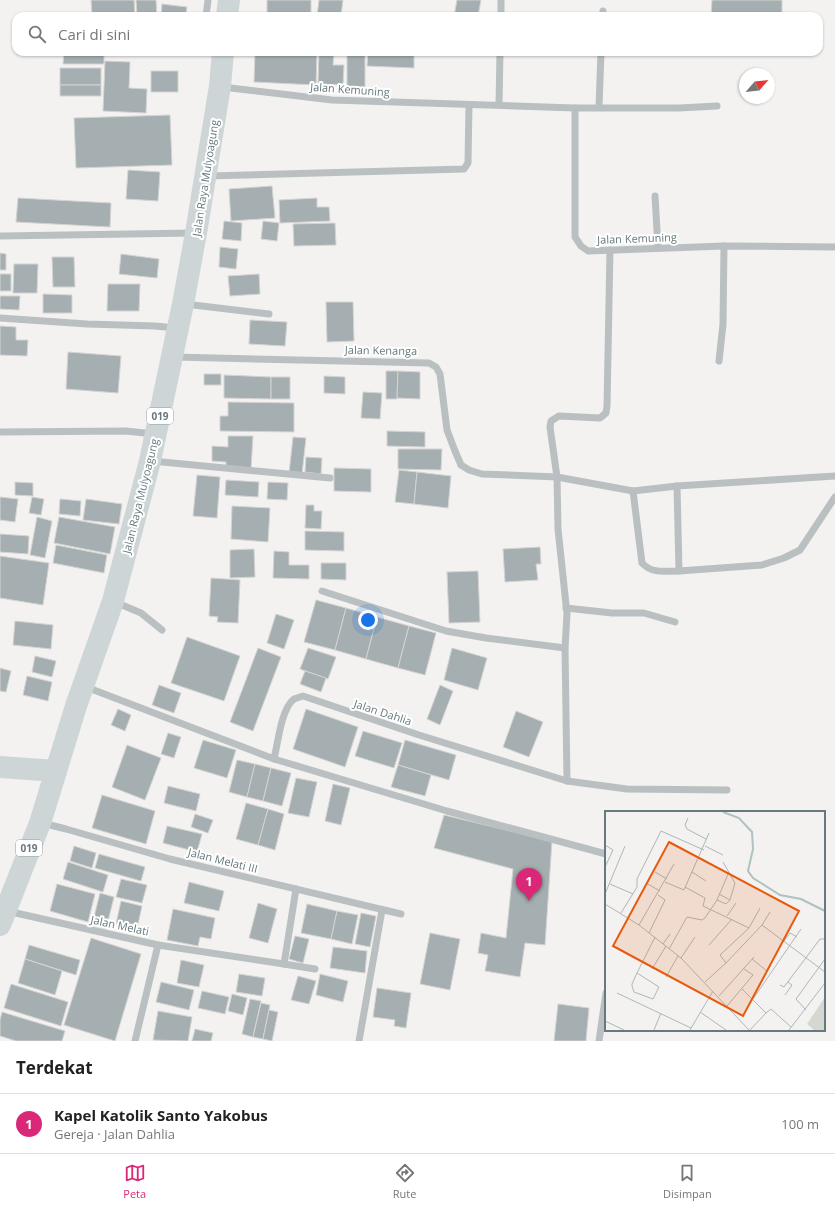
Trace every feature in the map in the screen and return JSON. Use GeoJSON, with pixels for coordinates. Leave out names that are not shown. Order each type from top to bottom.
{"type":"FeatureCollection","features":[{"type":"Feature","properties":{"kind":"main road"},"geometry":{"type":"LineString","coordinates":[[228,12],[229,0]]}},
{"type":"Feature","properties":{"kind":"main road","name":"Jalan Raya Mulyoagung"},"geometry":{"type":"LineString","coordinates":[[3,918],[40,823],[76,706],[113,601],[150,461],[183,304],[196,233],[220,86],[223,56]]}},
{"type":"Feature","properties":{"kind":"main road"},"geometry":{"type":"LineString","coordinates":[[0,768],[56,771]]}},
{"type":"Feature","properties":{"kind":"street"},"geometry":{"type":"LineString","coordinates":[[206,12],[208,0]]}},
{"type":"Feature","properties":{"kind":"street"},"geometry":{"type":"LineString","coordinates":[[501,0],[501,12]]}},
{"type":"Feature","properties":{"kind":"street"},"geometry":{"type":"LineString","coordinates":[[499,105],[500,56]]}},
{"type":"Feature","properties":{"kind":"street"},"geometry":{"type":"LineString","coordinates":[[599,107],[601,56]]}},
{"type":"Feature","properties":{"kind":"street","name":"Jalan Kemuning"},"geometry":{"type":"LineString","coordinates":[[220,86],[332,100],[575,108],[679,108],[717,106]]}},
{"type":"Feature","properties":{"kind":"street"},"geometry":{"type":"LineString","coordinates":[[205,176],[464,170],[468,163],[469,105]]}},
{"type":"Feature","properties":{"kind":"street","name":"Jalan Kemuning"},"geometry":{"type":"LineString","coordinates":[[575,108],[575,237],[581,246],[588,251],[724,246],[835,247]]}},
{"type":"Feature","properties":{"kind":"street"},"geometry":{"type":"LineString","coordinates":[[655,196],[658,248]]}},
{"type":"Feature","properties":{"kind":"street"},"geometry":{"type":"LineString","coordinates":[[0,236],[196,233]]}},
{"type":"Feature","properties":{"kind":"street"},"geometry":{"type":"LineString","coordinates":[[719,361],[723,324],[724,246]]}},
{"type":"Feature","properties":{"kind":"street"},"geometry":{"type":"LineString","coordinates":[[567,781],[565,648],[566,608],[558,529],[557,477],[550,427],[551,421],[559,416],[600,418],[606,413],[610,250]]}},
{"type":"Feature","properties":{"kind":"street"},"geometry":{"type":"LineString","coordinates":[[183,304],[269,314]]}},
{"type":"Feature","properties":{"kind":"street"},"geometry":{"type":"LineString","coordinates":[[0,318],[178,328]]}},
{"type":"Feature","properties":{"kind":"street","name":"Jalan Kenanga"},"geometry":{"type":"LineString","coordinates":[[172,357],[429,363],[436,367],[440,374],[447,430],[461,465],[469,470],[482,474],[557,477],[633,491],[677,486],[835,476]]}},
{"type":"Feature","properties":{"kind":"street"},"geometry":{"type":"LineString","coordinates":[[0,432],[126,431],[156,434]]}},
{"type":"Feature","properties":{"kind":"street"},"geometry":{"type":"LineString","coordinates":[[150,461],[330,478]]}},
{"type":"Feature","properties":{"kind":"street"},"geometry":{"type":"LineString","coordinates":[[677,486],[679,571]]}},
{"type":"Feature","properties":{"kind":"street"},"geometry":{"type":"LineString","coordinates":[[633,491],[642,563],[647,569],[656,572],[762,565],[784,558],[800,550],[835,497]]}},
{"type":"Feature","properties":{"kind":"street"},"geometry":{"type":"LineString","coordinates":[[322,591],[446,630],[486,638],[565,648]]}},
{"type":"Feature","properties":{"kind":"street"},"geometry":{"type":"LineString","coordinates":[[113,601],[141,613],[162,630]]}},
{"type":"Feature","properties":{"kind":"street"},"geometry":{"type":"LineString","coordinates":[[566,608],[612,613],[644,613],[675,622]]}},
{"type":"Feature","properties":{"kind":"street"},"geometry":{"type":"LineString","coordinates":[[84,686],[274,759],[448,811],[605,854]]}},
{"type":"Feature","properties":{"kind":"street","name":"Jalan Dahlia"},"geometry":{"type":"LineString","coordinates":[[274,759],[285,713],[296,698],[303,696],[426,738],[567,781],[627,789],[727,790]]}},
{"type":"Feature","properties":{"kind":"street","name":"Jalan Melati III"},"geometry":{"type":"LineString","coordinates":[[40,823],[170,859],[402,914]]}},
{"type":"Feature","properties":{"kind":"street"},"geometry":{"type":"LineString","coordinates":[[284,964],[296,889]]}},
{"type":"Feature","properties":{"kind":"street"},"geometry":{"type":"LineString","coordinates":[[359,1041],[382,910]]}},
{"type":"Feature","properties":{"kind":"street","name":"Jalan Melati"},"geometry":{"type":"LineString","coordinates":[[3,918],[158,945],[135,1041]]}},
{"type":"Feature","properties":{"kind":"street"},"geometry":{"type":"LineString","coordinates":[[158,945],[315,969]]}},
{"type":"Feature","properties":{"kind":"street"},"geometry":{"type":"LineString","coordinates":[[599,1041],[605,1000]]}},
{"type":"Feature","properties":{"kind":"building"},"geometry":{"type":"Polygon","coordinates":[[[91,0],[134,0],[135,12],[92,12],[91,0]]]}},
{"type":"Feature","properties":{"kind":"building"},"geometry":{"type":"Polygon","coordinates":[[[136,0],[156,0],[157,12],[137,12],[136,0]]]}},
{"type":"Feature","properties":{"kind":"building"},"geometry":{"type":"Polygon","coordinates":[[[267,0],[311,0],[311,12],[267,12],[267,0]]]}},
{"type":"Feature","properties":{"kind":"building"},"geometry":{"type":"Polygon","coordinates":[[[319,0],[343,0],[342,12],[318,12],[319,0]]]}},
{"type":"Feature","properties":{"kind":"building"},"geometry":{"type":"Polygon","coordinates":[[[457,0],[481,0],[479,12],[455,12],[457,0]]]}},
{"type":"Feature","properties":{"kind":"building"},"geometry":{"type":"Polygon","coordinates":[[[712,0],[782,0],[782,12],[711,12],[712,0]]]}},
{"type":"Feature","properties":{"kind":"building"},"geometry":{"type":"Polygon","coordinates":[[[162,4],[187,7],[186,12],[161,12],[162,4]]]}},
{"type":"Feature","properties":{"kind":"building"},"geometry":{"type":"Polygon","coordinates":[[[64,56],[104,56],[104,64],[63,64],[64,56]]]}},
{"type":"Feature","properties":{"kind":"building"},"geometry":{"type":"Polygon","coordinates":[[[255,56],[317,56],[316,85],[254,82],[255,56]]]}},
{"type":"Feature","properties":{"kind":"building"},"geometry":{"type":"Polygon","coordinates":[[[319,56],[334,56],[333,65],[344,65],[343,85],[318,84],[319,56]]]}},
{"type":"Feature","properties":{"kind":"building"},"geometry":{"type":"Polygon","coordinates":[[[347,56],[365,56],[365,87],[347,87],[347,56]]]}},
{"type":"Feature","properties":{"kind":"building"},"geometry":{"type":"Polygon","coordinates":[[[368,56],[414,56],[414,68],[367,66],[368,56]]]}},
{"type":"Feature","properties":{"kind":"building"},"geometry":{"type":"Polygon","coordinates":[[[105,61],[130,62],[129,88],[147,89],[146,113],[103,111],[105,61]]]}},
{"type":"Feature","properties":{"kind":"building"},"geometry":{"type":"Polygon","coordinates":[[[60,68],[101,68],[101,85],[60,85],[60,68]]]}},
{"type":"Feature","properties":{"kind":"building"},"geometry":{"type":"Polygon","coordinates":[[[151,71],[178,71],[178,92],[151,92],[151,71]]]}},
{"type":"Feature","properties":{"kind":"building"},"geometry":{"type":"Polygon","coordinates":[[[60,85],[101,85],[101,96],[60,96],[60,85]]]}},
{"type":"Feature","properties":{"kind":"building"},"geometry":{"type":"Polygon","coordinates":[[[170,115],[172,165],[76,168],[74,118],[170,115]]]}},
{"type":"Feature","properties":{"kind":"building"},"geometry":{"type":"Polygon","coordinates":[[[128,170],[160,172],[158,201],[126,199],[128,170]]]}},
{"type":"Feature","properties":{"kind":"building"},"geometry":{"type":"Polygon","coordinates":[[[272,186],[275,218],[231,221],[229,189],[272,186]]]}},
{"type":"Feature","properties":{"kind":"building"},"geometry":{"type":"Polygon","coordinates":[[[18,198],[111,203],[110,227],[16,222],[18,198]]]}},
{"type":"Feature","properties":{"kind":"building"},"geometry":{"type":"Polygon","coordinates":[[[317,198],[317,207],[329,207],[330,221],[280,223],[279,200],[317,198]]]}},
{"type":"Feature","properties":{"kind":"building"},"geometry":{"type":"Polygon","coordinates":[[[224,221],[242,223],[241,241],[222,239],[224,221]]]}},
{"type":"Feature","properties":{"kind":"building"},"geometry":{"type":"Polygon","coordinates":[[[263,221],[279,223],[277,241],[261,239],[263,221]]]}},
{"type":"Feature","properties":{"kind":"building"},"geometry":{"type":"Polygon","coordinates":[[[335,223],[336,245],[294,246],[293,224],[335,223]]]}},
{"type":"Feature","properties":{"kind":"building"},"geometry":{"type":"Polygon","coordinates":[[[220,247],[238,249],[236,269],[219,267],[220,247]]]}},
{"type":"Feature","properties":{"kind":"building"},"geometry":{"type":"Polygon","coordinates":[[[0,253],[6,254],[6,270],[0,270],[0,253]]]}},
{"type":"Feature","properties":{"kind":"building"},"geometry":{"type":"Polygon","coordinates":[[[121,254],[159,259],[157,278],[119,274],[121,254]]]}},
{"type":"Feature","properties":{"kind":"building"},"geometry":{"type":"Polygon","coordinates":[[[52,257],[74,257],[75,287],[53,287],[52,257]]]}},
{"type":"Feature","properties":{"kind":"building"},"geometry":{"type":"Polygon","coordinates":[[[14,264],[38,264],[37,293],[13,293],[14,264]]]}},
{"type":"Feature","properties":{"kind":"building"},"geometry":{"type":"Polygon","coordinates":[[[0,274],[11,274],[11,291],[0,291],[0,274]]]}},
{"type":"Feature","properties":{"kind":"building"},"geometry":{"type":"Polygon","coordinates":[[[259,274],[260,294],[230,296],[228,276],[259,274]]]}},
{"type":"Feature","properties":{"kind":"building"},"geometry":{"type":"Polygon","coordinates":[[[108,284],[140,284],[139,311],[107,311],[108,284]]]}},
{"type":"Feature","properties":{"kind":"building"},"geometry":{"type":"Polygon","coordinates":[[[43,294],[72,295],[72,313],[43,313],[43,294]]]}},
{"type":"Feature","properties":{"kind":"building"},"geometry":{"type":"Polygon","coordinates":[[[0,296],[20,296],[19,310],[0,309],[0,296]]]}},
{"type":"Feature","properties":{"kind":"building"},"geometry":{"type":"Polygon","coordinates":[[[326,302],[353,302],[354,341],[327,342],[326,302]]]}},
{"type":"Feature","properties":{"kind":"building"},"geometry":{"type":"Polygon","coordinates":[[[250,320],[287,322],[285,346],[249,344],[250,320]]]}},
{"type":"Feature","properties":{"kind":"building"},"geometry":{"type":"Polygon","coordinates":[[[0,326],[16,327],[16,340],[28,340],[27,356],[0,355],[0,326]]]}},
{"type":"Feature","properties":{"kind":"building"},"geometry":{"type":"Polygon","coordinates":[[[68,352],[121,356],[118,393],[66,389],[68,352]]]}},
{"type":"Feature","properties":{"kind":"building"},"geometry":{"type":"Polygon","coordinates":[[[386,371],[398,371],[397,399],[386,399],[386,371]]]}},
{"type":"Feature","properties":{"kind":"building"},"geometry":{"type":"Polygon","coordinates":[[[398,371],[420,372],[420,399],[397,398],[398,371]]]}},
{"type":"Feature","properties":{"kind":"building"},"geometry":{"type":"Polygon","coordinates":[[[204,374],[221,374],[221,385],[204,385],[204,374]]]}},
{"type":"Feature","properties":{"kind":"building"},"geometry":{"type":"Polygon","coordinates":[[[224,375],[271,377],[271,399],[224,398],[224,375]]]}},
{"type":"Feature","properties":{"kind":"building"},"geometry":{"type":"Polygon","coordinates":[[[324,376],[345,377],[345,394],[324,393],[324,376]]]}},
{"type":"Feature","properties":{"kind":"building"},"geometry":{"type":"Polygon","coordinates":[[[271,377],[290,377],[290,399],[271,399],[271,377]]]}},
{"type":"Feature","properties":{"kind":"building"},"geometry":{"type":"Polygon","coordinates":[[[363,392],[382,393],[380,419],[361,418],[363,392]]]}},
{"type":"Feature","properties":{"kind":"building"},"geometry":{"type":"Polygon","coordinates":[[[228,402],[294,403],[294,432],[220,431],[220,416],[228,416],[228,402]]]}},
{"type":"Feature","properties":{"kind":"building"},"geometry":{"type":"Polygon","coordinates":[[[387,431],[425,432],[425,447],[387,446],[387,431]]]}},
{"type":"Feature","properties":{"kind":"building"},"geometry":{"type":"Polygon","coordinates":[[[228,436],[253,436],[251,469],[226,468],[226,462],[212,461],[212,446],[228,447],[228,436]]]}},
{"type":"Feature","properties":{"kind":"building"},"geometry":{"type":"Polygon","coordinates":[[[293,437],[306,438],[302,474],[289,473],[293,437]]]}},
{"type":"Feature","properties":{"kind":"building"},"geometry":{"type":"Polygon","coordinates":[[[398,449],[442,449],[441,470],[398,469],[398,449]]]}},
{"type":"Feature","properties":{"kind":"building"},"geometry":{"type":"Polygon","coordinates":[[[306,457],[322,458],[321,474],[305,472],[306,457]]]}},
{"type":"Feature","properties":{"kind":"building"},"geometry":{"type":"Polygon","coordinates":[[[334,468],[371,469],[371,492],[334,491],[334,468]]]}},
{"type":"Feature","properties":{"kind":"building"},"geometry":{"type":"Polygon","coordinates":[[[399,470],[417,472],[414,504],[395,502],[399,470]]]}},
{"type":"Feature","properties":{"kind":"building"},"geometry":{"type":"Polygon","coordinates":[[[417,472],[451,476],[448,508],[414,504],[417,472]]]}},
{"type":"Feature","properties":{"kind":"building"},"geometry":{"type":"Polygon","coordinates":[[[197,475],[220,477],[217,518],[193,516],[197,475]]]}},
{"type":"Feature","properties":{"kind":"building"},"geometry":{"type":"Polygon","coordinates":[[[226,480],[259,482],[258,497],[225,495],[226,480]]]}},
{"type":"Feature","properties":{"kind":"building"},"geometry":{"type":"Polygon","coordinates":[[[15,482],[33,483],[33,496],[15,495],[15,482]]]}},
{"type":"Feature","properties":{"kind":"building"},"geometry":{"type":"Polygon","coordinates":[[[268,482],[288,483],[287,500],[267,499],[268,482]]]}},
{"type":"Feature","properties":{"kind":"building"},"geometry":{"type":"Polygon","coordinates":[[[0,497],[18,499],[15,522],[0,520],[0,497]]]}},
{"type":"Feature","properties":{"kind":"building"},"geometry":{"type":"Polygon","coordinates":[[[32,497],[44,499],[41,515],[29,513],[32,497]]]}},
{"type":"Feature","properties":{"kind":"building"},"geometry":{"type":"Polygon","coordinates":[[[60,499],[81,501],[80,516],[59,514],[60,499]]]}},
{"type":"Feature","properties":{"kind":"building"},"geometry":{"type":"Polygon","coordinates":[[[86,499],[122,504],[119,524],[83,520],[86,499]]]}},
{"type":"Feature","properties":{"kind":"building"},"geometry":{"type":"Polygon","coordinates":[[[306,505],[314,505],[314,511],[322,511],[321,529],[305,528],[306,505]]]}},
{"type":"Feature","properties":{"kind":"building"},"geometry":{"type":"Polygon","coordinates":[[[232,506],[270,508],[268,542],[231,539],[232,506]]]}},
{"type":"Feature","properties":{"kind":"building"},"geometry":{"type":"Polygon","coordinates":[[[37,517],[52,521],[45,558],[30,555],[37,517]]]}},
{"type":"Feature","properties":{"kind":"building"},"geometry":{"type":"Polygon","coordinates":[[[59,517],[115,527],[110,554],[54,543],[59,517]]]}},
{"type":"Feature","properties":{"kind":"building"},"geometry":{"type":"Polygon","coordinates":[[[305,531],[344,532],[344,551],[305,550],[305,531]]]}},
{"type":"Feature","properties":{"kind":"building"},"geometry":{"type":"Polygon","coordinates":[[[0,534],[29,536],[28,554],[0,552],[0,534]]]}},
{"type":"Feature","properties":{"kind":"building"},"geometry":{"type":"Polygon","coordinates":[[[56,545],[107,555],[104,573],[53,563],[56,545]]]}},
{"type":"Feature","properties":{"kind":"building"},"geometry":{"type":"Polygon","coordinates":[[[540,547],[541,564],[536,564],[538,580],[505,582],[503,549],[540,547]]]}},
{"type":"Feature","properties":{"kind":"building"},"geometry":{"type":"Polygon","coordinates":[[[254,549],[255,577],[230,578],[230,550],[254,549]]]}},
{"type":"Feature","properties":{"kind":"building"},"geometry":{"type":"Polygon","coordinates":[[[274,551],[289,552],[289,565],[309,565],[309,579],[273,578],[274,551]]]}},
{"type":"Feature","properties":{"kind":"building"},"geometry":{"type":"Polygon","coordinates":[[[0,556],[49,563],[43,605],[0,598],[0,556]]]}},
{"type":"Feature","properties":{"kind":"building"},"geometry":{"type":"Polygon","coordinates":[[[321,563],[346,563],[346,580],[321,579],[321,563]]]}},
{"type":"Feature","properties":{"kind":"building"},"geometry":{"type":"Polygon","coordinates":[[[478,571],[480,622],[449,623],[447,572],[478,571]]]}},
{"type":"Feature","properties":{"kind":"building"},"geometry":{"type":"Polygon","coordinates":[[[211,578],[240,580],[238,623],[217,622],[218,617],[209,616],[211,578]]]}},
{"type":"Feature","properties":{"kind":"building"},"geometry":{"type":"Polygon","coordinates":[[[316,600],[346,608],[335,650],[304,642],[316,600]]]}},
{"type":"Feature","properties":{"kind":"building"},"geometry":{"type":"Polygon","coordinates":[[[346,608],[377,617],[366,659],[335,650],[346,608]]]}},
{"type":"Feature","properties":{"kind":"building"},"geometry":{"type":"Polygon","coordinates":[[[276,614],[294,620],[284,649],[267,643],[276,614]]]}},
{"type":"Feature","properties":{"kind":"building"},"geometry":{"type":"Polygon","coordinates":[[[377,617],[409,626],[398,668],[366,659],[377,617]]]}},
{"type":"Feature","properties":{"kind":"building"},"geometry":{"type":"Polygon","coordinates":[[[15,621],[53,625],[51,649],[13,645],[15,621]]]}},
{"type":"Feature","properties":{"kind":"building"},"geometry":{"type":"Polygon","coordinates":[[[409,626],[436,633],[425,675],[398,668],[409,626]]]}},
{"type":"Feature","properties":{"kind":"building"},"geometry":{"type":"Polygon","coordinates":[[[187,637],[240,656],[224,701],[171,683],[187,637]]]}},
{"type":"Feature","properties":{"kind":"building"},"geometry":{"type":"Polygon","coordinates":[[[258,648],[281,657],[253,731],[230,722],[258,648]]]}},
{"type":"Feature","properties":{"kind":"building"},"geometry":{"type":"Polygon","coordinates":[[[308,648],[336,657],[328,679],[300,669],[308,648]]]}},
{"type":"Feature","properties":{"kind":"building"},"geometry":{"type":"Polygon","coordinates":[[[452,648],[487,658],[478,690],[444,680],[452,648]]]}},
{"type":"Feature","properties":{"kind":"building"},"geometry":{"type":"Polygon","coordinates":[[[35,656],[56,661],[52,677],[32,672],[35,656]]]}},
{"type":"Feature","properties":{"kind":"building"},"geometry":{"type":"Polygon","coordinates":[[[0,668],[11,671],[6,692],[0,691],[0,668]]]}},
{"type":"Feature","properties":{"kind":"building"},"geometry":{"type":"Polygon","coordinates":[[[305,671],[326,678],[321,692],[300,684],[305,671]]]}},
{"type":"Feature","properties":{"kind":"building"},"geometry":{"type":"Polygon","coordinates":[[[27,676],[52,682],[48,701],[23,695],[27,676]]]}},
{"type":"Feature","properties":{"kind":"building"},"geometry":{"type":"Polygon","coordinates":[[[159,685],[181,693],[174,713],[152,705],[159,685]]]}},
{"type":"Feature","properties":{"kind":"building"},"geometry":{"type":"Polygon","coordinates":[[[440,685],[453,691],[440,725],[427,719],[440,685]]]}},
{"type":"Feature","properties":{"kind":"building"},"geometry":{"type":"Polygon","coordinates":[[[118,709],[131,715],[125,731],[111,725],[118,709]]]}},
{"type":"Feature","properties":{"kind":"building"},"geometry":{"type":"Polygon","coordinates":[[[306,709],[358,727],[345,767],[293,749],[306,709]]]}},
{"type":"Feature","properties":{"kind":"building"},"geometry":{"type":"Polygon","coordinates":[[[516,711],[543,722],[529,757],[503,747],[516,711]]]}},
{"type":"Feature","properties":{"kind":"building"},"geometry":{"type":"Polygon","coordinates":[[[363,731],[402,743],[394,768],[355,756],[363,731]]]}},
{"type":"Feature","properties":{"kind":"building"},"geometry":{"type":"Polygon","coordinates":[[[168,733],[181,737],[174,758],[161,754],[168,733]]]}},
{"type":"Feature","properties":{"kind":"building"},"geometry":{"type":"Polygon","coordinates":[[[203,740],[236,750],[227,778],[194,768],[203,740]]]}},
{"type":"Feature","properties":{"kind":"building"},"geometry":{"type":"Polygon","coordinates":[[[405,740],[456,755],[449,780],[398,765],[405,740]]]}},
{"type":"Feature","properties":{"kind":"building"},"geometry":{"type":"Polygon","coordinates":[[[127,745],[161,758],[145,800],[112,787],[127,745]]]}},
{"type":"Feature","properties":{"kind":"building"},"geometry":{"type":"Polygon","coordinates":[[[237,760],[255,764],[247,797],[229,792],[237,760]]]}},
{"type":"Feature","properties":{"kind":"building"},"geometry":{"type":"Polygon","coordinates":[[[255,764],[271,768],[263,801],[247,797],[255,764]]]}},
{"type":"Feature","properties":{"kind":"building"},"geometry":{"type":"Polygon","coordinates":[[[398,765],[431,775],[425,796],[391,787],[398,765]]]}},
{"type":"Feature","properties":{"kind":"building"},"geometry":{"type":"Polygon","coordinates":[[[271,768],[291,773],[282,806],[263,801],[271,768]]]}},
{"type":"Feature","properties":{"kind":"building"},"geometry":{"type":"Polygon","coordinates":[[[296,778],[317,782],[309,817],[288,813],[296,778]]]}},
{"type":"Feature","properties":{"kind":"building"},"geometry":{"type":"Polygon","coordinates":[[[333,784],[350,788],[341,825],[325,821],[333,784]]]}},
{"type":"Feature","properties":{"kind":"building"},"geometry":{"type":"Polygon","coordinates":[[[168,786],[200,794],[196,811],[164,803],[168,786]]]}},
{"type":"Feature","properties":{"kind":"building"},"geometry":{"type":"Polygon","coordinates":[[[102,795],[155,811],[146,844],[92,828],[102,795]]]}},
{"type":"Feature","properties":{"kind":"building"},"geometry":{"type":"Polygon","coordinates":[[[246,803],[268,809],[258,845],[236,839],[246,803]]]}},
{"type":"Feature","properties":{"kind":"building"},"geometry":{"type":"Polygon","coordinates":[[[268,809],[284,814],[275,850],[258,845],[268,809]]]}},
{"type":"Feature","properties":{"kind":"building"},"geometry":{"type":"Polygon","coordinates":[[[195,814],[213,820],[208,833],[191,827],[195,814]]]}},
{"type":"Feature","properties":{"kind":"building"},"geometry":{"type":"Polygon","coordinates":[[[444,815],[552,841],[545,945],[525,943],[520,977],[485,971],[488,955],[478,953],[481,933],[506,938],[513,869],[434,848],[444,815]]]}},
{"type":"Feature","properties":{"kind":"building"},"geometry":{"type":"Polygon","coordinates":[[[167,826],[202,834],[197,852],[163,843],[167,826]]]}},
{"type":"Feature","properties":{"kind":"building"},"geometry":{"type":"Polygon","coordinates":[[[74,846],[96,853],[92,868],[70,861],[74,846]]]}},
{"type":"Feature","properties":{"kind":"building"},"geometry":{"type":"Polygon","coordinates":[[[99,854],[145,867],[141,881],[95,868],[99,854]]]}},
{"type":"Feature","properties":{"kind":"building"},"geometry":{"type":"Polygon","coordinates":[[[68,862],[108,875],[103,892],[63,879],[68,862]]]}},
{"type":"Feature","properties":{"kind":"building"},"geometry":{"type":"Polygon","coordinates":[[[121,879],[147,885],[142,903],[116,897],[121,879]]]}},
{"type":"Feature","properties":{"kind":"building"},"geometry":{"type":"Polygon","coordinates":[[[189,882],[224,891],[219,911],[184,903],[189,882]]]}},
{"type":"Feature","properties":{"kind":"building"},"geometry":{"type":"Polygon","coordinates":[[[57,884],[95,894],[88,922],[50,911],[57,884]]]}},
{"type":"Feature","properties":{"kind":"building"},"geometry":{"type":"Polygon","coordinates":[[[100,893],[114,897],[106,929],[92,925],[100,893]]]}},
{"type":"Feature","properties":{"kind":"building"},"geometry":{"type":"Polygon","coordinates":[[[121,901],[142,906],[137,929],[116,924],[121,901]]]}},
{"type":"Feature","properties":{"kind":"building"},"geometry":{"type":"Polygon","coordinates":[[[258,903],[277,909],[268,943],[249,938],[258,903]]]}},
{"type":"Feature","properties":{"kind":"building"},"geometry":{"type":"Polygon","coordinates":[[[307,904],[337,911],[331,939],[301,933],[307,904]]]}},
{"type":"Feature","properties":{"kind":"building"},"geometry":{"type":"Polygon","coordinates":[[[173,909],[215,918],[211,939],[200,937],[198,946],[167,940],[173,909]]]}},
{"type":"Feature","properties":{"kind":"building"},"geometry":{"type":"Polygon","coordinates":[[[337,911],[358,915],[352,944],[331,939],[337,911]]]}},
{"type":"Feature","properties":{"kind":"building"},"geometry":{"type":"Polygon","coordinates":[[[361,913],[376,916],[370,947],[355,944],[361,913]]]}},
{"type":"Feature","properties":{"kind":"building"},"geometry":{"type":"Polygon","coordinates":[[[430,933],[460,939],[450,990],[420,984],[430,933]]]}},
{"type":"Feature","properties":{"kind":"building"},"geometry":{"type":"Polygon","coordinates":[[[295,936],[309,939],[303,963],[289,959],[295,936]]]}},
{"type":"Feature","properties":{"kind":"building"},"geometry":{"type":"Polygon","coordinates":[[[91,938],[141,954],[115,1041],[64,1025],[91,938]]]}},
{"type":"Feature","properties":{"kind":"building"},"geometry":{"type":"Polygon","coordinates":[[[29,945],[80,960],[76,975],[25,959],[29,945]]]}},
{"type":"Feature","properties":{"kind":"building"},"geometry":{"type":"Polygon","coordinates":[[[333,947],[367,951],[365,973],[330,968],[333,947]]]}},
{"type":"Feature","properties":{"kind":"building"},"geometry":{"type":"Polygon","coordinates":[[[25,959],[62,971],[55,995],[18,983],[25,959]]]}},
{"type":"Feature","properties":{"kind":"building"},"geometry":{"type":"Polygon","coordinates":[[[181,960],[204,965],[199,987],[177,983],[181,960]]]}},
{"type":"Feature","properties":{"kind":"building"},"geometry":{"type":"Polygon","coordinates":[[[239,974],[265,978],[262,996],[236,992],[239,974]]]}},
{"type":"Feature","properties":{"kind":"building"},"geometry":{"type":"Polygon","coordinates":[[[320,974],[348,981],[343,1002],[316,995],[320,974]]]}},
{"type":"Feature","properties":{"kind":"building"},"geometry":{"type":"Polygon","coordinates":[[[298,976],[316,981],[309,1004],[291,1000],[298,976]]]}},
{"type":"Feature","properties":{"kind":"building"},"geometry":{"type":"Polygon","coordinates":[[[161,982],[194,990],[189,1010],[156,1002],[161,982]]]}},
{"type":"Feature","properties":{"kind":"building"},"geometry":{"type":"Polygon","coordinates":[[[11,984],[68,1002],[61,1026],[4,1008],[11,984]]]}},
{"type":"Feature","properties":{"kind":"building"},"geometry":{"type":"Polygon","coordinates":[[[377,988],[411,993],[406,1028],[394,1026],[395,1020],[373,1017],[377,988]]]}},
{"type":"Feature","properties":{"kind":"building"},"geometry":{"type":"Polygon","coordinates":[[[202,991],[229,997],[225,1014],[198,1008],[202,991]]]}},
{"type":"Feature","properties":{"kind":"building"},"geometry":{"type":"Polygon","coordinates":[[[232,994],[247,998],[243,1015],[228,1011],[232,994]]]}},
{"type":"Feature","properties":{"kind":"building"},"geometry":{"type":"Polygon","coordinates":[[[250,999],[261,1001],[253,1037],[242,1034],[250,999]]]}},
{"type":"Feature","properties":{"kind":"building"},"geometry":{"type":"Polygon","coordinates":[[[261,1003],[270,1005],[263,1039],[253,1037],[261,1003]]]}},
{"type":"Feature","properties":{"kind":"building"},"geometry":{"type":"Polygon","coordinates":[[[558,1004],[589,1008],[586,1041],[554,1041],[558,1004]]]}},
{"type":"Feature","properties":{"kind":"building"},"geometry":{"type":"Polygon","coordinates":[[[269,1010],[278,1012],[272,1041],[263,1039],[269,1010]]]}},
{"type":"Feature","properties":{"kind":"building"},"geometry":{"type":"Polygon","coordinates":[[[158,1011],[192,1017],[188,1041],[153,1040],[158,1011]]]}},
{"type":"Feature","properties":{"kind":"building"},"geometry":{"type":"Polygon","coordinates":[[[2,1012],[65,1031],[62,1041],[16,1041],[0,1036],[0,1020],[2,1012]]]}},
{"type":"Feature","properties":{"kind":"building"},"geometry":{"type":"Polygon","coordinates":[[[195,1029],[213,1033],[211,1041],[192,1041],[195,1029]]]}},
{"type":"Feature","properties":{"kind":"place","name":"Kapel Katolik Santo Yakobus"},"geometry":{"type":"Point","coordinates":[529,901]}}]}
